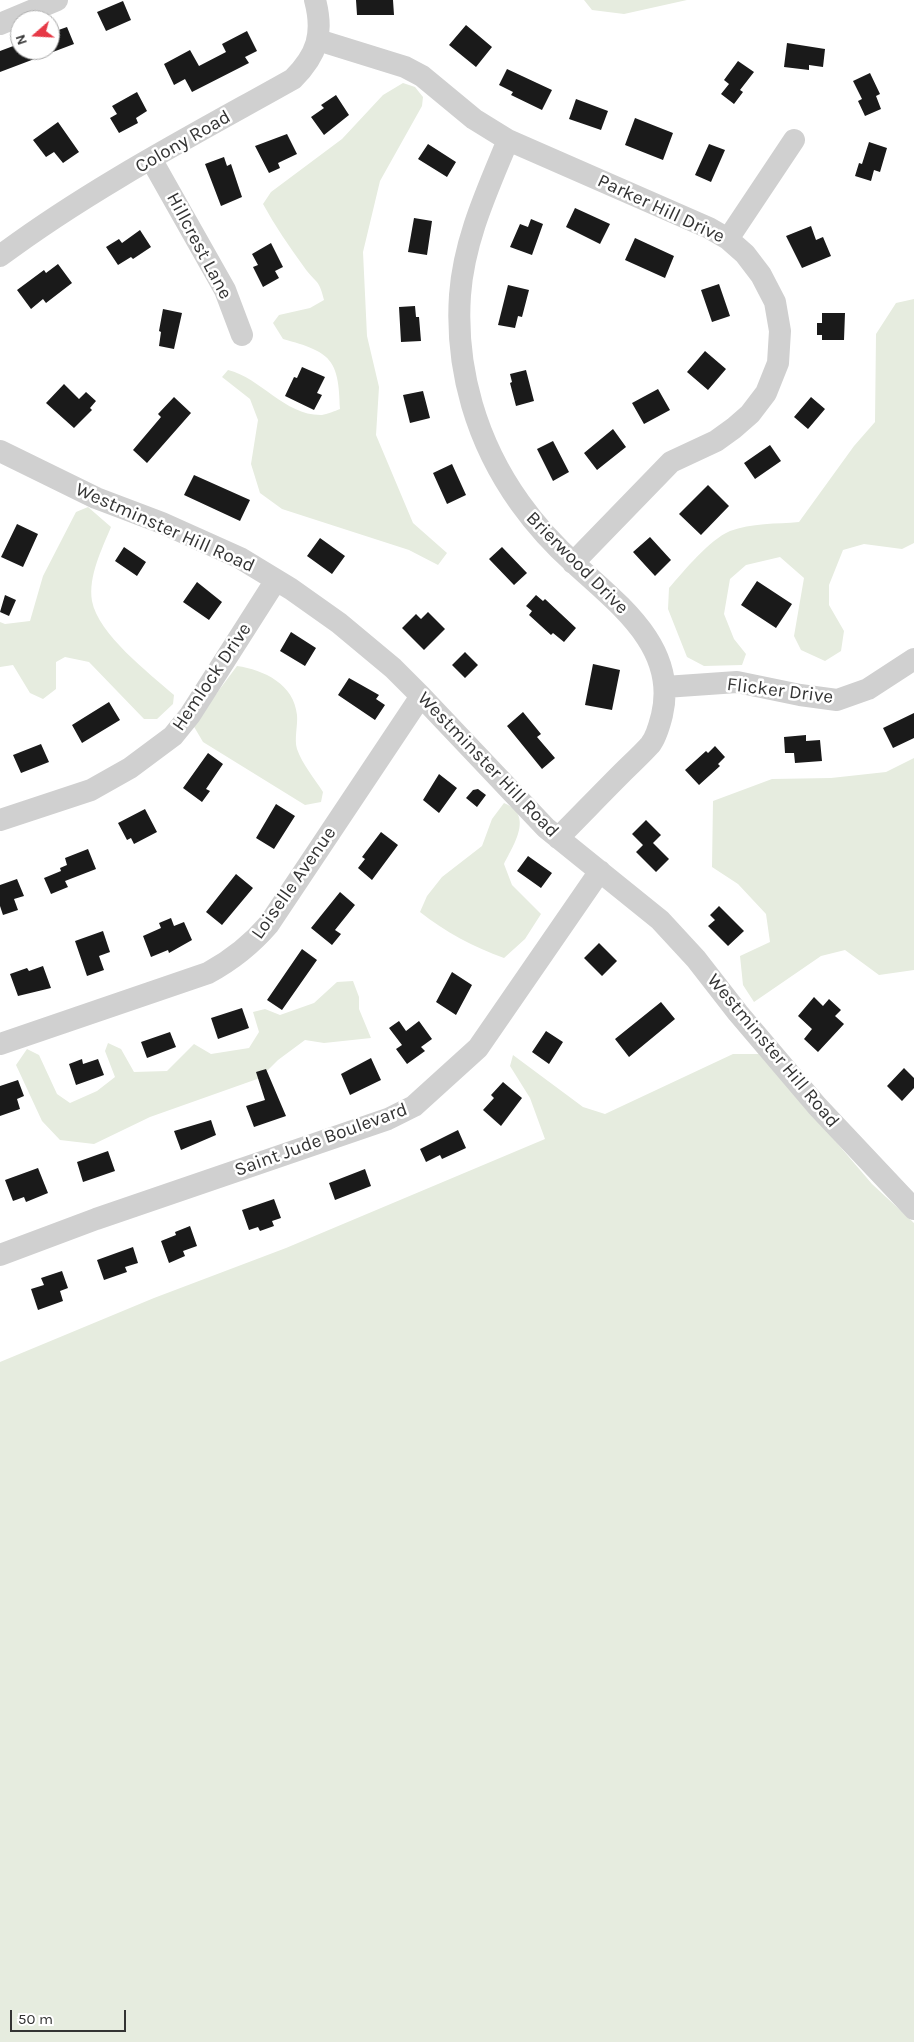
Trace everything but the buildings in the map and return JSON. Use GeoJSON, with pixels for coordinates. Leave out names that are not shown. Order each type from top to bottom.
{"type":"FeatureCollection","features":[{"type":"Feature","properties":{"kind":"street"},"geometry":{"type":"LineString","coordinates":[[0,24],[57,0]]}},
{"type":"Feature","properties":{"kind":"street","name":"Colony Road"},"geometry":{"type":"LineString","coordinates":[[0,256],[24,237],[151,159],[293,79],[309,63],[318,40],[315,0]]}},
{"type":"Feature","properties":{"kind":"street","name":"Parker Hill Drive"},"geometry":{"type":"LineString","coordinates":[[318,40],[405,67],[422,76],[474,119],[508,140],[709,228],[728,239],[745,254],[761,275],[775,302],[780,332],[778,363],[766,393],[750,414],[716,441],[672,462],[573,563]]}},
{"type":"Feature","properties":{"kind":"street","name":"Brierwood Drive"},"geometry":{"type":"LineString","coordinates":[[508,140],[466,250],[459,313],[463,370],[473,412],[497,468],[521,505],[573,563],[612,597],[644,631],[659,660],[665,688],[662,715],[652,743],[558,838]]}},
{"type":"Feature","properties":{"kind":"street"},"geometry":{"type":"LineString","coordinates":[[728,239],[794,140]]}},
{"type":"Feature","properties":{"kind":"street","name":"Hillcrest Lane"},"geometry":{"type":"LineString","coordinates":[[151,159],[225,290],[242,335]]}},
{"type":"Feature","properties":{"kind":"street","name":"Westminster Hill Road"},"geometry":{"type":"LineString","coordinates":[[0,451],[96,498],[162,523],[240,558],[339,623],[393,668],[546,828],[660,920],[696,959],[751,1030],[817,1106],[914,1209]]}},
{"type":"Feature","properties":{"kind":"street","name":"Hemlock Drive"},"geometry":{"type":"LineString","coordinates":[[0,820],[92,790],[130,768],[173,736],[190,715],[276,580]]}},
{"type":"Feature","properties":{"kind":"street","name":"Flicker Drive"},"geometry":{"type":"LineString","coordinates":[[665,688],[737,682],[800,695],[837,700],[868,689],[914,659]]}},
{"type":"Feature","properties":{"kind":"street","name":"Loiselle Avenue"},"geometry":{"type":"LineString","coordinates":[[0,1044],[208,973],[254,942],[269,924],[421,696]]}},
{"type":"Feature","properties":{"kind":"street","name":"Saint Jude Boulevard"},"geometry":{"type":"LineString","coordinates":[[0,1255],[96,1219],[388,1119],[414,1106],[478,1048],[600,872]]}},
{"type":"Feature","properties":{"kind":"shaded area"},"geometry":{"type":"Polygon","coordinates":[[[584,0],[687,0],[624,14],[592,10],[584,0]]]}},
{"type":"Feature","properties":{"kind":"shaded area"},"geometry":{"type":"Polygon","coordinates":[[[403,83],[415,87],[423,97],[422,106],[380,181],[363,252],[367,336],[379,387],[376,435],[413,523],[447,553],[438,565],[409,550],[282,509],[260,493],[251,464],[258,420],[250,399],[222,377],[228,370],[240,374],[296,410],[309,414],[322,415],[340,409],[337,379],[334,368],[329,360],[312,348],[283,339],[273,323],[279,315],[310,308],[324,300],[318,284],[277,228],[263,204],[271,192],[342,139],[383,95],[403,83]]]}},
{"type":"Feature","properties":{"kind":"shaded area"},"geometry":{"type":"Polygon","coordinates":[[[914,299],[914,543],[902,549],[864,544],[843,550],[829,585],[829,605],[844,631],[841,651],[825,661],[801,650],[794,636],[804,578],[780,557],[746,565],[730,579],[724,614],[734,639],[746,654],[742,665],[704,666],[687,657],[668,609],[669,588],[705,549],[722,535],[738,528],[755,525],[799,522],[854,446],[875,422],[876,334],[896,303],[914,299]]]}},
{"type":"Feature","properties":{"kind":"shaded area"},"geometry":{"type":"Polygon","coordinates":[[[88,507],[111,527],[100,553],[92,582],[92,601],[96,614],[104,627],[126,652],[174,695],[173,704],[157,719],[144,719],[89,662],[65,657],[56,662],[56,689],[43,699],[30,693],[13,665],[0,667],[0,622],[5,624],[30,621],[43,576],[76,512],[88,507]]]}},
{"type":"Feature","properties":{"kind":"shaded area"},"geometry":{"type":"Polygon","coordinates":[[[237,666],[267,675],[276,680],[290,695],[295,704],[297,715],[297,749],[305,766],[323,792],[321,802],[305,805],[203,742],[193,725],[237,666]]]}},
{"type":"Feature","properties":{"kind":"shaded area"},"geometry":{"type":"Polygon","coordinates":[[[914,758],[914,970],[879,975],[845,950],[821,956],[754,1002],[743,985],[740,956],[770,942],[766,914],[738,884],[712,867],[713,801],[772,779],[831,778],[886,772],[914,758]]]}},
{"type":"Feature","properties":{"kind":"shaded area"},"geometry":{"type":"Polygon","coordinates":[[[504,803],[513,808],[520,822],[516,839],[504,864],[512,885],[541,914],[525,939],[504,958],[460,938],[420,912],[427,896],[442,877],[482,846],[492,819],[504,803]]]}},
{"type":"Feature","properties":{"kind":"shaded area"},"geometry":{"type":"Polygon","coordinates":[[[353,981],[359,997],[359,1009],[371,1038],[324,1043],[305,1040],[278,1060],[260,1078],[150,1117],[94,1144],[60,1140],[42,1121],[16,1065],[27,1049],[39,1055],[57,1094],[70,1103],[97,1091],[115,1077],[105,1051],[108,1043],[121,1049],[134,1072],[167,1071],[194,1044],[211,1054],[249,1048],[259,1032],[253,1012],[265,1009],[280,1015],[314,1003],[337,982],[353,981]]]}},
{"type":"Feature","properties":{"kind":"shaded area"},"geometry":{"type":"Polygon","coordinates":[[[733,1054],[761,1054],[872,1184],[914,1223],[914,2042],[0,2042],[0,1362],[154,1298],[286,1248],[545,1139],[530,1098],[510,1066],[513,1055],[583,1107],[605,1114],[733,1054]]]}}]}
